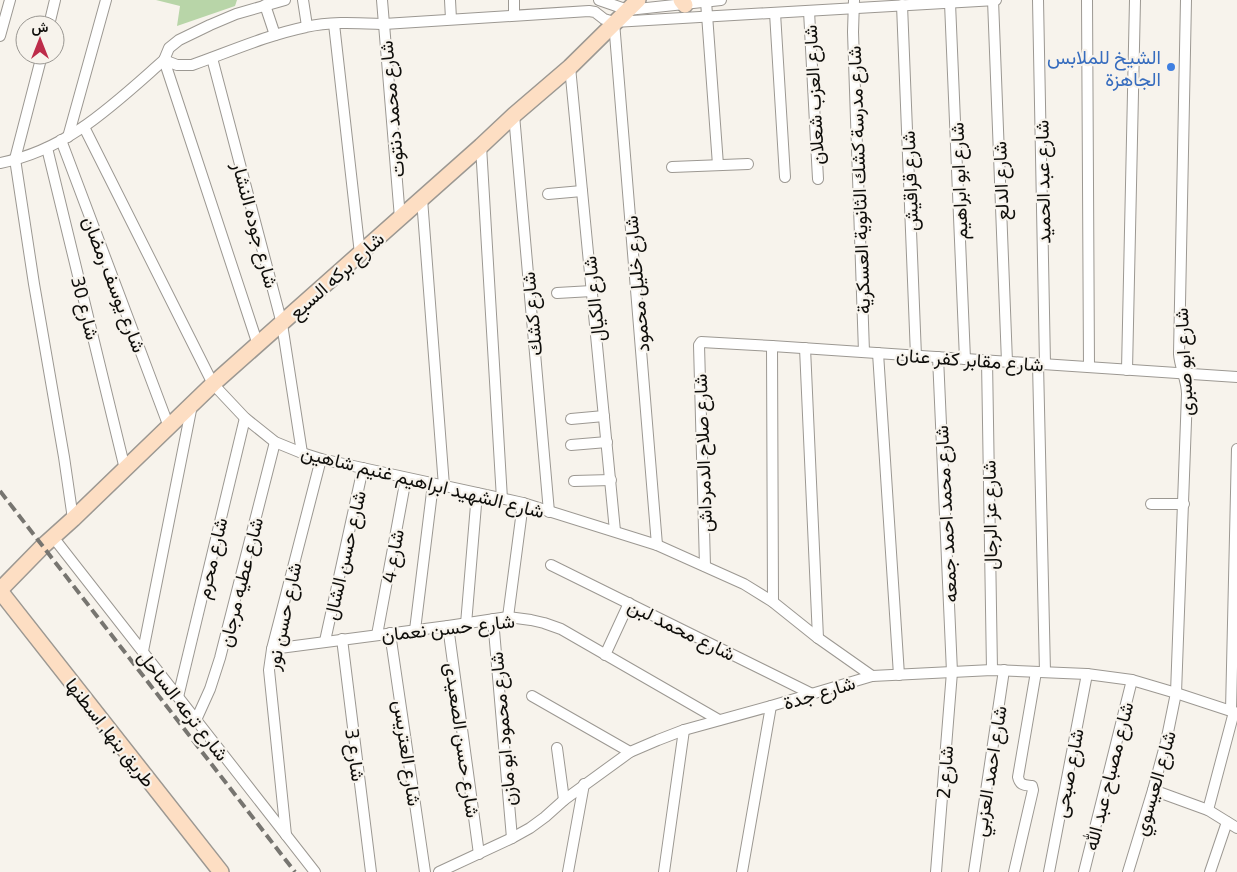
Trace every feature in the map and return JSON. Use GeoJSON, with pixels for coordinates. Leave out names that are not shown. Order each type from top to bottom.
{"type":"FeatureCollection","features":[{"type":"Feature","properties":{"kind":"main road","name":"شارع بركه السبع"},"geometry":{"type":"LineString","coordinates":[[3,588],[213,384],[570,67],[633,5]]}},
{"type":"Feature","properties":{"kind":"main road","name":"طريق بنها, اسطنها"},"geometry":{"type":"LineString","coordinates":[[3,588],[221,872]]}},
{"type":"Feature","properties":{"kind":"street"},"geometry":{"type":"LineString","coordinates":[[0,36],[10,0]]}},
{"type":"Feature","properties":{"kind":"street"},"geometry":{"type":"LineString","coordinates":[[51,15],[55,0]]}},
{"type":"Feature","properties":{"kind":"street"},"geometry":{"type":"LineString","coordinates":[[65,138],[106,0]]}},
{"type":"Feature","properties":{"kind":"street"},"geometry":{"type":"LineString","coordinates":[[0,163],[46,148],[84,127],[106,111],[164,60],[169,48],[179,40],[228,18],[285,0]]}},
{"type":"Feature","properties":{"kind":"street"},"geometry":{"type":"LineString","coordinates":[[303,0],[307,26]]}},
{"type":"Feature","properties":{"kind":"street","name":"شارع محمد دنتوت"},"geometry":{"type":"LineString","coordinates":[[382,0],[400,218]]}},
{"type":"Feature","properties":{"kind":"street"},"geometry":{"type":"LineString","coordinates":[[450,0],[451,20]]}},
{"type":"Feature","properties":{"kind":"street"},"geometry":{"type":"LineString","coordinates":[[514,0],[514,16]]}},
{"type":"Feature","properties":{"kind":"street"},"geometry":{"type":"LineString","coordinates":[[589,11],[593,0]]}},
{"type":"Feature","properties":{"kind":"street"},"geometry":{"type":"LineString","coordinates":[[600,0],[633,5],[721,0]]}},
{"type":"Feature","properties":{"kind":"street"},"geometry":{"type":"LineString","coordinates":[[164,60],[184,66],[192,65],[307,26],[357,22],[384,24],[589,11],[595,12],[604,20],[614,22],[809,11],[854,4],[902,6],[994,0]]}},
{"type":"Feature","properties":{"kind":"street","name":"شارع الدلع"},"geometry":{"type":"LineString","coordinates":[[994,0],[1007,362]]}},
{"type":"Feature","properties":{"kind":"street","name":"شارع عبد الحميد"},"geometry":{"type":"LineString","coordinates":[[1014,872],[1033,790],[1032,786],[1020,783],[1018,777],[1040,672],[1041,364],[1038,0]]}},
{"type":"Feature","properties":{"kind":"street"},"geometry":{"type":"LineString","coordinates":[[1087,0],[1089,367]]}},
{"type":"Feature","properties":{"kind":"street"},"geometry":{"type":"LineString","coordinates":[[1127,370],[1135,0]]}},
{"type":"Feature","properties":{"kind":"street","name":"شارع ابو صبرى"},"geometry":{"type":"LineString","coordinates":[[1176,693],[1187,394],[1179,354],[1186,0]]}},
{"type":"Feature","properties":{"kind":"street"},"geometry":{"type":"LineString","coordinates":[[706,2],[718,165]]}},
{"type":"Feature","properties":{"kind":"street","name":"شارع ابو ابراهيم"},"geometry":{"type":"LineString","coordinates":[[950,3],[966,359]]}},
{"type":"Feature","properties":{"kind":"street","name":"شارع مدرسة كشك الثانوية العسكرية"},"geometry":{"type":"LineString","coordinates":[[854,4],[853,32],[864,352]]}},
{"type":"Feature","properties":{"kind":"street"},"geometry":{"type":"LineString","coordinates":[[266,5],[275,36]]}},
{"type":"Feature","properties":{"kind":"street","name":"شارع قراقيش"},"geometry":{"type":"LineString","coordinates":[[902,6],[916,356]]}},
{"type":"Feature","properties":{"kind":"street","name":"شارع العزب شعلان"},"geometry":{"type":"LineString","coordinates":[[809,11],[818,179]]}},
{"type":"Feature","properties":{"kind":"street"},"geometry":{"type":"LineString","coordinates":[[775,13],[785,176]]}},
{"type":"Feature","properties":{"kind":"street","name":"شارع خليل محمود"},"geometry":{"type":"LineString","coordinates":[[614,22],[657,545]]}},
{"type":"Feature","properties":{"kind":"street"},"geometry":{"type":"LineString","coordinates":[[334,24],[360,254]]}},
{"type":"Feature","properties":{"kind":"street","name":"شارع جوده النشار"},"geometry":{"type":"LineString","coordinates":[[212,58],[282,324],[302,453]]}},
{"type":"Feature","properties":{"kind":"street"},"geometry":{"type":"LineString","coordinates":[[164,60],[258,345]]}},
{"type":"Feature","properties":{"kind":"street"},"geometry":{"type":"LineString","coordinates":[[39,65],[15,159],[73,520]]}},
{"type":"Feature","properties":{"kind":"street","name":"شارع الكيال"},"geometry":{"type":"LineString","coordinates":[[570,67],[616,531]]}},
{"type":"Feature","properties":{"kind":"street","name":"شارع كشك"},"geometry":{"type":"LineString","coordinates":[[514,115],[549,512]]}},
{"type":"Feature","properties":{"kind":"street","name":"شارع الشهيد ابراهيم غنيم شاهين"},"geometry":{"type":"LineString","coordinates":[[84,127],[213,384],[245,418],[275,442],[321,459],[523,504],[657,545],[744,584],[773,602],[818,638],[872,676]]}},
{"type":"Feature","properties":{"kind":"street","name":"شارع يوسف رمضان"},"geometry":{"type":"LineString","coordinates":[[65,138],[169,427]]}},
{"type":"Feature","properties":{"kind":"street"},"geometry":{"type":"LineString","coordinates":[[481,146],[502,499]]}},
{"type":"Feature","properties":{"kind":"street","name":"شارع 30"},"geometry":{"type":"LineString","coordinates":[[46,148],[125,469]]}},
{"type":"Feature","properties":{"kind":"street"},"geometry":{"type":"LineString","coordinates":[[672,166],[748,164]]}},
{"type":"Feature","properties":{"kind":"street"},"geometry":{"type":"LineString","coordinates":[[548,194],[582,191]]}},
{"type":"Feature","properties":{"kind":"street"},"geometry":{"type":"LineString","coordinates":[[422,199],[444,486]]}},
{"type":"Feature","properties":{"kind":"street"},"geometry":{"type":"LineString","coordinates":[[558,293],[592,291]]}},
{"type":"Feature","properties":{"kind":"street","name":"شارع مقابر كفر عنان"},"geometry":{"type":"LineString","coordinates":[[702,341],[1237,377]]}},
{"type":"Feature","properties":{"kind":"street","name":"شارع صلاح الدمرداش"},"geometry":{"type":"LineString","coordinates":[[702,341],[699,345],[705,566]]}},
{"type":"Feature","properties":{"kind":"street"},"geometry":{"type":"LineString","coordinates":[[772,346],[773,602]]}},
{"type":"Feature","properties":{"kind":"street"},"geometry":{"type":"LineString","coordinates":[[805,348],[818,638]]}},
{"type":"Feature","properties":{"kind":"street"},"geometry":{"type":"LineString","coordinates":[[878,353],[899,675]]}},
{"type":"Feature","properties":{"kind":"street","name":"شارع محمد احمد جمعه"},"geometry":{"type":"LineString","coordinates":[[938,357],[952,672]]}},
{"type":"Feature","properties":{"kind":"street","name":"شارع عز الرجال"},"geometry":{"type":"LineString","coordinates":[[987,360],[992,670]]}},
{"type":"Feature","properties":{"kind":"street"},"geometry":{"type":"LineString","coordinates":[[142,651],[192,404]]}},
{"type":"Feature","properties":{"kind":"street"},"geometry":{"type":"LineString","coordinates":[[571,418],[604,416]]}},
{"type":"Feature","properties":{"kind":"street","name":"شارع محرم"},"geometry":{"type":"LineString","coordinates":[[178,697],[245,418]]}},
{"type":"Feature","properties":{"kind":"street","name":"شارع عطيه مرجان"},"geometry":{"type":"LineString","coordinates":[[196,720],[210,689],[220,658],[275,442]]}},
{"type":"Feature","properties":{"kind":"street"},"geometry":{"type":"LineString","coordinates":[[571,445],[607,442]]}},
{"type":"Feature","properties":{"kind":"street"},"geometry":{"type":"LineString","coordinates":[[1208,810],[1234,712],[1237,449]]}},
{"type":"Feature","properties":{"kind":"street","name":"شارع حسن نور"},"geometry":{"type":"LineString","coordinates":[[286,835],[269,670],[272,649],[321,459]]}},
{"type":"Feature","properties":{"kind":"street","name":"شارع حسن الشال"},"geometry":{"type":"LineString","coordinates":[[324,641],[363,468]]}},
{"type":"Feature","properties":{"kind":"street","name":"شارع 4"},"geometry":{"type":"LineString","coordinates":[[377,635],[406,478]]}},
{"type":"Feature","properties":{"kind":"street"},"geometry":{"type":"LineString","coordinates":[[574,481],[611,480]]}},
{"type":"Feature","properties":{"kind":"street"},"geometry":{"type":"LineString","coordinates":[[415,630],[433,484]]}},
{"type":"Feature","properties":{"kind":"street"},"geometry":{"type":"LineString","coordinates":[[466,624],[477,493]]}},
{"type":"Feature","properties":{"kind":"street"},"geometry":{"type":"LineString","coordinates":[[508,617],[523,504]]}},
{"type":"Feature","properties":{"kind":"street"},"geometry":{"type":"LineString","coordinates":[[1151,504],[1184,504]]}},
{"type":"Feature","properties":{"kind":"street","name":"شارع ترعه الساحل"},"geometry":{"type":"LineString","coordinates":[[54,537],[314,872]]}},
{"type":"Feature","properties":{"kind":"street","name":"شارع محمد لبن"},"geometry":{"type":"LineString","coordinates":[[551,565],[812,694]]}},
{"type":"Feature","properties":{"kind":"street"},"geometry":{"type":"LineString","coordinates":[[605,654],[629,603]]}},
{"type":"Feature","properties":{"kind":"street","name":"شارع حسن نعمان"},"geometry":{"type":"LineString","coordinates":[[272,649],[508,617],[544,622],[561,629],[719,720]]}},
{"type":"Feature","properties":{"kind":"street","name":"شارع محمود ابو مازن"},"geometry":{"type":"LineString","coordinates":[[492,619],[512,838]]}},
{"type":"Feature","properties":{"kind":"street","name":"شارع حسن الصعيدى"},"geometry":{"type":"LineString","coordinates":[[448,626],[479,854]]}},
{"type":"Feature","properties":{"kind":"street","name":"شارع العتريس"},"geometry":{"type":"LineString","coordinates":[[390,633],[425,872]]}},
{"type":"Feature","properties":{"kind":"street","name":"شارع 3"},"geometry":{"type":"LineString","coordinates":[[342,639],[371,872]]}},
{"type":"Feature","properties":{"kind":"street","name":"شارع جدة"},"geometry":{"type":"LineString","coordinates":[[438,872],[512,838],[545,817],[584,784],[630,752],[684,730],[872,676],[992,670],[1087,674],[1132,680],[1234,712]]}},
{"type":"Feature","properties":{"kind":"street","name":"شارع احمد العزبي"},"geometry":{"type":"LineString","coordinates":[[974,872],[1004,670]]}},
{"type":"Feature","properties":{"kind":"street","name":"شارع 2"},"geometry":{"type":"LineString","coordinates":[[936,872],[952,672]]}},
{"type":"Feature","properties":{"kind":"street","name":"شارع صبحى"},"geometry":{"type":"LineString","coordinates":[[1048,872],[1087,674]]}},
{"type":"Feature","properties":{"kind":"street","name":"شارع مصباح عبد الله"},"geometry":{"type":"LineString","coordinates":[[1084,872],[1132,680]]}},
{"type":"Feature","properties":{"kind":"street","name":"شارع العيسوي"},"geometry":{"type":"LineString","coordinates":[[1128,872],[1166,742],[1176,693]]}},
{"type":"Feature","properties":{"kind":"street"},"geometry":{"type":"LineString","coordinates":[[532,696],[630,752]]}},
{"type":"Feature","properties":{"kind":"street"},"geometry":{"type":"LineString","coordinates":[[742,872],[771,706]]}},
{"type":"Feature","properties":{"kind":"street"},"geometry":{"type":"LineString","coordinates":[[664,872],[684,730]]}},
{"type":"Feature","properties":{"kind":"street"},"geometry":{"type":"LineString","coordinates":[[558,748],[564,800]]}},
{"type":"Feature","properties":{"kind":"street"},"geometry":{"type":"LineString","coordinates":[[568,872],[584,784]]}},
{"type":"Feature","properties":{"kind":"street"},"geometry":{"type":"LineString","coordinates":[[1153,790],[1208,810],[1237,828]]}},
{"type":"Feature","properties":{"kind":"street"},"geometry":{"type":"LineString","coordinates":[[1210,872],[1226,822]]}},
{"type":"Feature","properties":{"kind":"green space"},"geometry":{"type":"Polygon","coordinates":[[[156,0],[237,0],[235,6],[177,26],[180,6],[156,0]]]}},
{"type":"Feature","properties":{"kind":"railway"},"geometry":{"type":"LineString","coordinates":[[0,491],[295,872]]}},
{"type":"Feature","properties":{"kind":"place","name":"الشيخ للملابس الجاهزة"},"geometry":{"type":"Point","coordinates":[1171,67]}}]}
